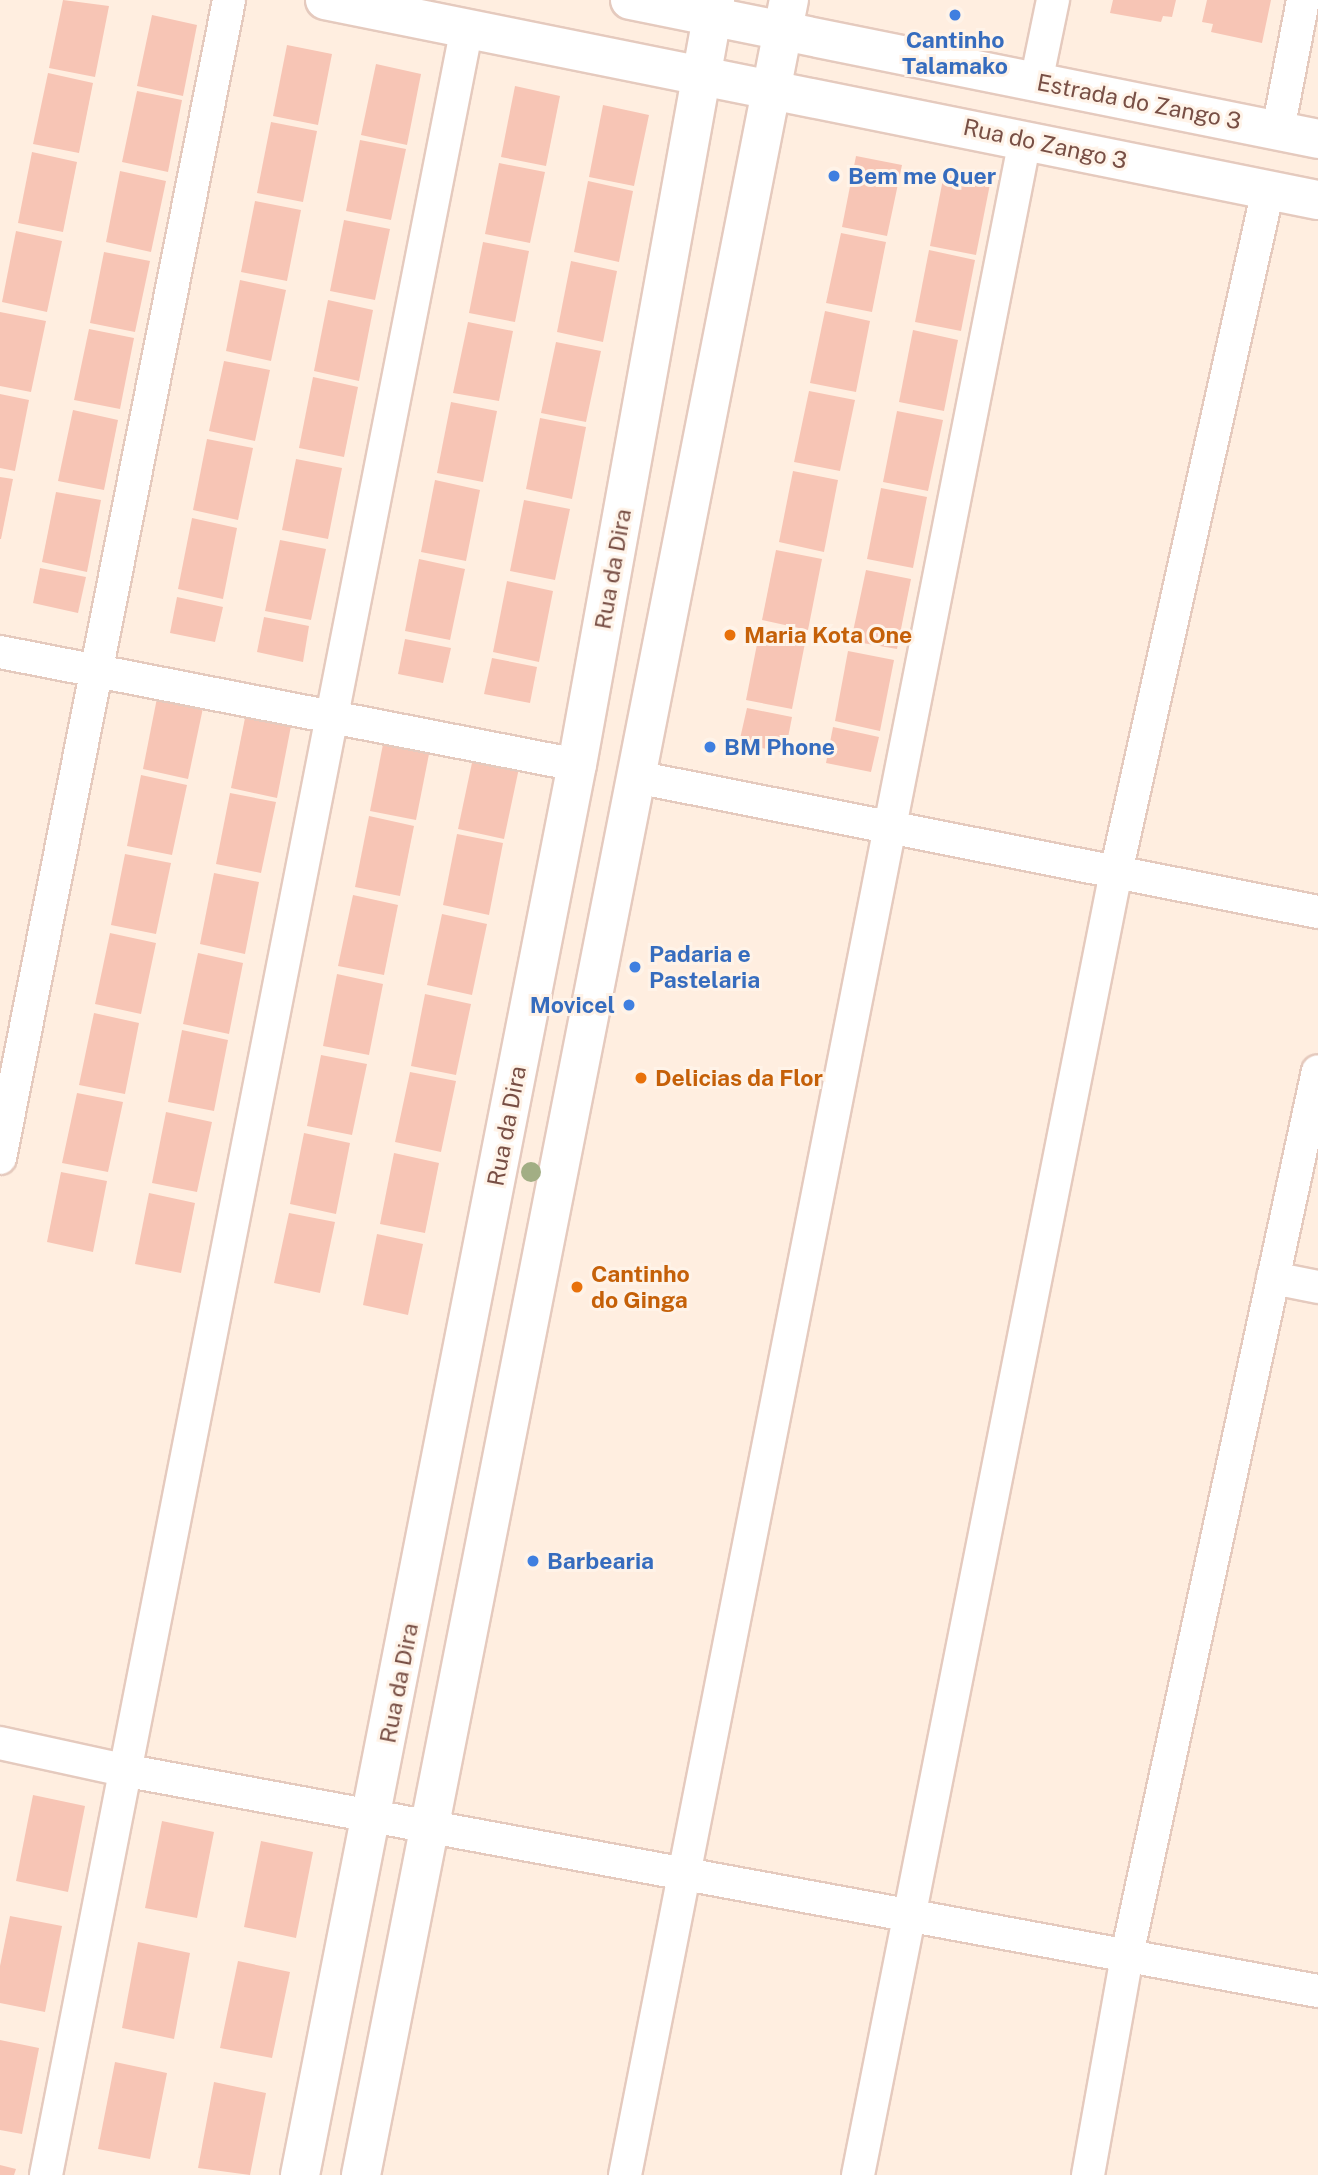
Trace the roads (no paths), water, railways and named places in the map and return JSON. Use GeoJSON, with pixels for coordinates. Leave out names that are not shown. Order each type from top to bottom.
{"type":"FeatureCollection","features":[{"type":"Feature","properties":{"kind":"street"},"geometry":{"type":"LineString","coordinates":[[0,1158],[94,670],[229,0]]}},
{"type":"Feature","properties":{"kind":"street","name":"Rua do Zango 3"},"geometry":{"type":"LineString","coordinates":[[325,0],[1318,200]]}},
{"type":"Feature","properties":{"kind":"street","name":"Estrada do Zango 3"},"geometry":{"type":"LineString","coordinates":[[630,0],[785,16],[1036,82],[1318,139]]}},
{"type":"Feature","properties":{"kind":"street"},"geometry":{"type":"LineString","coordinates":[[1036,82],[1053,0]]}},
{"type":"Feature","properties":{"kind":"street"},"geometry":{"type":"LineString","coordinates":[[1278,130],[1303,0]]}},
{"type":"Feature","properties":{"kind":"street","name":"Rua da Dira"},"geometry":{"type":"LineString","coordinates":[[300,2175],[374,1814],[578,765],[713,8]]}},
{"type":"Feature","properties":{"kind":"street"},"geometry":{"type":"LineString","coordinates":[[361,2175],[785,16]]}},
{"type":"Feature","properties":{"kind":"street"},"geometry":{"type":"LineString","coordinates":[[46,2175],[329,716],[467,28]]}},
{"type":"Feature","properties":{"kind":"street"},"geometry":{"type":"LineString","coordinates":[[625,2175],[687,1871],[1025,140]]}},
{"type":"Feature","properties":{"kind":"street"},"geometry":{"type":"LineString","coordinates":[[858,2175],[1116,872],[1268,190]]}},
{"type":"Feature","properties":{"kind":"street"},"geometry":{"type":"LineString","coordinates":[[0,652],[578,765]]}},
{"type":"Feature","properties":{"kind":"street"},"geometry":{"type":"LineString","coordinates":[[636,777],[1318,912]]}},
{"type":"Feature","properties":{"kind":"street"},"geometry":{"type":"LineString","coordinates":[[1088,2175],[1127,1955],[1318,1071]]}},
{"type":"Feature","properties":{"kind":"street"},"geometry":{"type":"LineString","coordinates":[[1273,1278],[1318,1287]]}},
{"type":"Feature","properties":{"kind":"street"},"geometry":{"type":"LineString","coordinates":[[0,1743],[123,1770],[687,1871],[1318,1991]]}},
{"type":"Feature","properties":{"kind":"place","name":"Cantinho Talamako"},"geometry":{"type":"Point","coordinates":[955,15]}},
{"type":"Feature","properties":{"kind":"place","name":"Bem me Quer"},"geometry":{"type":"Point","coordinates":[834,176]}},
{"type":"Feature","properties":{"kind":"place","name":"Maria Kota One"},"geometry":{"type":"Point","coordinates":[730,635]}},
{"type":"Feature","properties":{"kind":"place","name":"BM Phone"},"geometry":{"type":"Point","coordinates":[710,747]}},
{"type":"Feature","properties":{"kind":"place","name":"Padaria e Pastelaria"},"geometry":{"type":"Point","coordinates":[635,967]}},
{"type":"Feature","properties":{"kind":"place","name":"Movicel"},"geometry":{"type":"Point","coordinates":[629,1005]}},
{"type":"Feature","properties":{"kind":"place","name":"Delicias da Flor"},"geometry":{"type":"Point","coordinates":[641,1078]}},
{"type":"Feature","properties":{"kind":"place","name":"Cantinho do Ginga"},"geometry":{"type":"Point","coordinates":[577,1287]}},
{"type":"Feature","properties":{"kind":"place","name":"Barbearia"},"geometry":{"type":"Point","coordinates":[533,1561]}}]}
